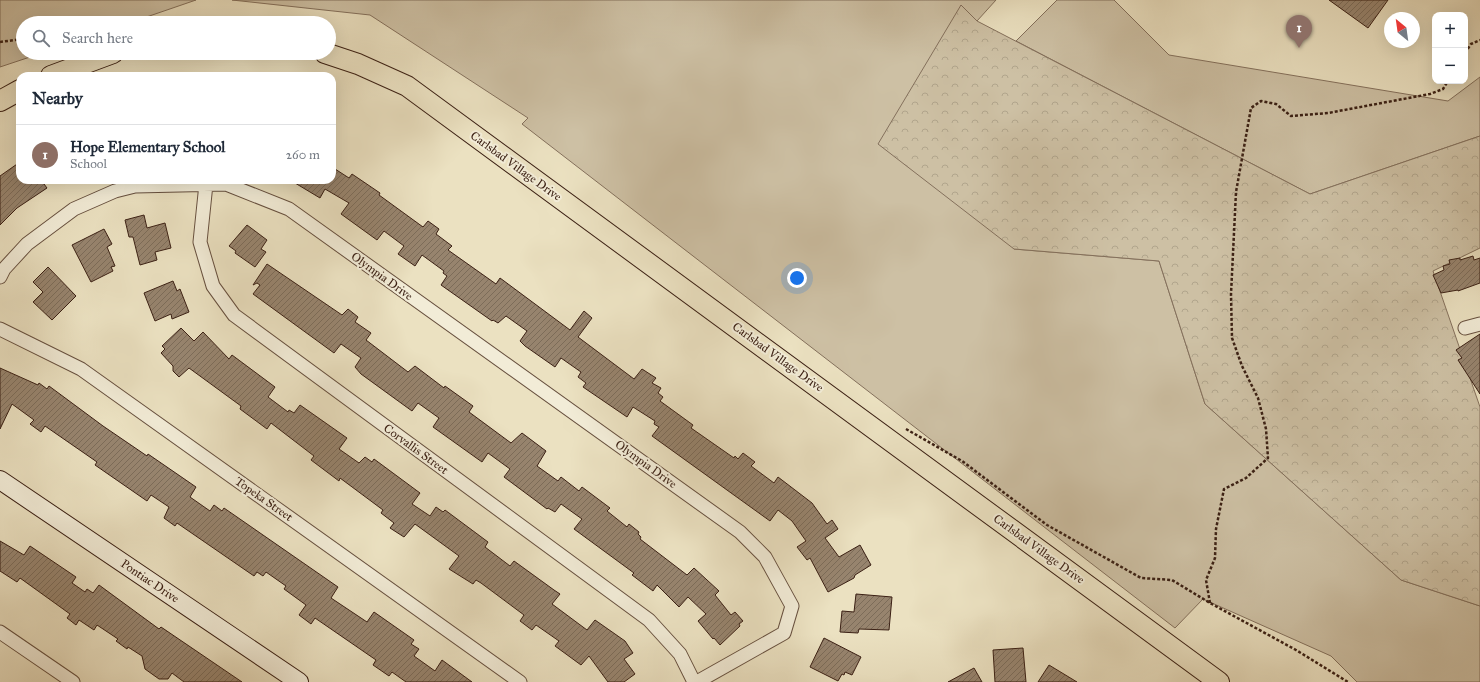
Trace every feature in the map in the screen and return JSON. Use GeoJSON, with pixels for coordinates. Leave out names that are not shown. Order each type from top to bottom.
{"type":"FeatureCollection","features":[{"type":"Feature","properties":{"kind":"main road","name":"Carlsbad Village Drive"},"geometry":{"type":"LineString","coordinates":[[336,57],[358,64],[407,86],[1219,682]]}},
{"type":"Feature","properties":{"kind":"main road"},"geometry":{"type":"LineString","coordinates":[[62,72],[94,60]]}},
{"type":"Feature","properties":{"kind":"main road"},"geometry":{"type":"LineString","coordinates":[[0,102],[16,92]]}},
{"type":"Feature","properties":{"kind":"main road","name":"Pontiac Drive"},"geometry":{"type":"LineString","coordinates":[[0,480],[299,682]]}},
{"type":"Feature","properties":{"kind":"street","name":"Corvallis Street"},"geometry":{"type":"LineString","coordinates":[[206,184],[200,242],[213,286],[234,315],[649,620],[680,654],[695,682]]}},
{"type":"Feature","properties":{"kind":"street","name":"Olympia Drive"},"geometry":{"type":"LineString","coordinates":[[0,277],[4,269],[27,244],[74,209],[115,191],[135,186],[226,184],[288,209],[740,532],[765,557],[792,606],[784,633],[695,682]]}},
{"type":"Feature","properties":{"kind":"street"},"geometry":{"type":"LineString","coordinates":[[1465,328],[1480,324]]}},
{"type":"Feature","properties":{"kind":"street","name":"Topeka Street"},"geometry":{"type":"LineString","coordinates":[[0,329],[81,370],[520,682]]}},
{"type":"Feature","properties":{"kind":"street"},"geometry":{"type":"LineString","coordinates":[[0,632],[73,682]]}},
{"type":"Feature","properties":{"kind":"path"},"geometry":{"type":"LineString","coordinates":[[0,42],[16,40]]}},
{"type":"Feature","properties":{"kind":"path"},"geometry":{"type":"LineString","coordinates":[[1468,48],[1471,44],[1480,40]]}},
{"type":"Feature","properties":{"kind":"path"},"geometry":{"type":"LineString","coordinates":[[1210,604],[1206,580],[1215,558],[1216,529],[1224,489],[1246,478],[1268,458],[1266,429],[1258,398],[1242,366],[1232,338],[1231,294],[1236,192],[1251,108],[1261,101],[1276,104],[1291,116],[1328,113],[1430,94],[1443,89],[1446,84]]}},
{"type":"Feature","properties":{"kind":"path"},"geometry":{"type":"LineString","coordinates":[[901,426],[962,461],[1046,525],[1141,578],[1172,580],[1210,604],[1296,650],[1348,682]]}},
{"type":"Feature","properties":{"kind":"green space"},"geometry":{"type":"Polygon","coordinates":[[[0,0],[196,0],[149,16],[16,16],[16,60],[21,60],[0,67],[0,0]]]}},
{"type":"Feature","properties":{"kind":"green space"},"geometry":{"type":"Polygon","coordinates":[[[232,0],[996,0],[977,21],[961,5],[1014,249],[1159,261],[1205,404],[1401,580],[1480,606],[1480,682],[1357,682],[1331,656],[1203,599],[1175,628],[522,124],[528,118],[370,15],[232,0]]]}},
{"type":"Feature","properties":{"kind":"green space"},"geometry":{"type":"Polygon","coordinates":[[[1057,0],[1114,0],[1169,55],[1448,101],[1480,77],[1480,136],[1310,194],[1016,41],[1057,0]]]}},
{"type":"Feature","properties":{"kind":"green space"},"geometry":{"type":"Polygon","coordinates":[[[961,5],[977,21],[1310,194],[1480,136],[1480,248],[1433,271],[1480,407],[1480,606],[1401,580],[1205,404],[1159,261],[1014,249],[878,144],[961,5]]]}},
{"type":"Feature","properties":{"kind":"building"},"geometry":{"type":"Polygon","coordinates":[[[1329,0],[1388,0],[1368,28],[1329,0]]]}},
{"type":"Feature","properties":{"kind":"building"},"geometry":{"type":"Polygon","coordinates":[[[16,165],[16,184],[44,184],[47,188],[17,208],[0,225],[0,176],[16,165]]]}},
{"type":"Feature","properties":{"kind":"building"},"geometry":{"type":"Polygon","coordinates":[[[336,170],[349,178],[352,174],[380,193],[379,195],[423,227],[428,221],[439,229],[436,234],[452,246],[448,250],[496,284],[500,278],[570,330],[584,311],[592,318],[578,337],[634,379],[642,369],[656,378],[652,383],[661,388],[658,393],[663,397],[660,401],[693,425],[691,428],[734,458],[735,456],[738,459],[743,453],[755,462],[751,466],[774,483],[778,477],[812,503],[827,524],[832,520],[838,529],[825,538],[839,557],[860,545],[871,565],[855,575],[854,578],[828,592],[810,558],[807,560],[797,547],[806,541],[792,521],[778,510],[770,521],[652,436],[659,427],[654,424],[655,421],[633,407],[627,417],[583,387],[586,383],[578,377],[581,372],[561,358],[555,367],[525,346],[520,341],[527,331],[506,316],[498,323],[493,320],[492,321],[441,285],[447,276],[443,273],[444,271],[422,255],[415,266],[398,254],[404,246],[384,231],[377,240],[341,214],[349,203],[325,189],[320,198],[297,184],[336,184],[336,170]]]}},
{"type":"Feature","properties":{"kind":"building"},"geometry":{"type":"Polygon","coordinates":[[[144,215],[147,228],[165,223],[171,248],[155,252],[157,260],[140,265],[133,237],[129,237],[125,220],[144,215]]]}},
{"type":"Feature","properties":{"kind":"building"},"geometry":{"type":"Polygon","coordinates":[[[247,225],[267,240],[261,249],[266,252],[255,267],[235,253],[236,251],[229,246],[247,225]]]}},
{"type":"Feature","properties":{"kind":"building"},"geometry":{"type":"Polygon","coordinates":[[[104,229],[112,244],[107,247],[115,266],[111,267],[113,271],[91,282],[72,245],[104,229]]]}},
{"type":"Feature","properties":{"kind":"building"},"geometry":{"type":"Polygon","coordinates":[[[1473,256],[1474,260],[1480,258],[1480,283],[1458,291],[1441,293],[1433,275],[1444,270],[1443,266],[1450,264],[1449,260],[1460,258],[1460,260],[1473,256]]]}},
{"type":"Feature","properties":{"kind":"building"},"geometry":{"type":"Polygon","coordinates":[[[267,264],[342,315],[348,309],[358,317],[355,322],[371,333],[366,340],[408,372],[415,366],[444,388],[445,386],[473,406],[469,412],[511,443],[522,433],[546,451],[537,466],[558,481],[561,477],[579,491],[582,487],[610,508],[607,511],[627,527],[629,524],[639,532],[638,534],[641,537],[640,539],[687,575],[694,568],[719,591],[715,595],[731,615],[735,612],[743,621],[739,624],[740,626],[720,645],[698,621],[706,614],[688,597],[679,607],[657,585],[653,591],[632,575],[634,573],[574,529],[582,519],[561,504],[555,512],[548,508],[547,509],[504,477],[510,469],[488,453],[482,462],[433,427],[439,418],[418,403],[412,411],[361,374],[355,367],[361,358],[341,344],[334,353],[253,294],[260,285],[257,283],[253,285],[267,264]]]}},
{"type":"Feature","properties":{"kind":"building"},"geometry":{"type":"Polygon","coordinates":[[[48,267],[76,296],[52,320],[33,302],[43,292],[33,282],[48,267]]]}},
{"type":"Feature","properties":{"kind":"building"},"geometry":{"type":"Polygon","coordinates":[[[173,281],[177,291],[180,289],[189,312],[172,319],[171,314],[155,321],[144,293],[173,281]]]}},
{"type":"Feature","properties":{"kind":"building"},"geometry":{"type":"Polygon","coordinates":[[[181,328],[194,341],[203,332],[229,359],[232,355],[275,387],[268,397],[288,412],[289,410],[294,413],[300,405],[347,438],[339,449],[359,463],[365,457],[372,462],[374,459],[420,493],[412,504],[430,516],[436,507],[443,512],[445,510],[488,542],[485,547],[510,566],[514,561],[560,594],[552,604],[587,630],[595,620],[625,641],[633,653],[624,659],[635,674],[624,682],[608,682],[589,656],[581,665],[555,646],[559,641],[536,625],[532,630],[520,621],[524,615],[481,583],[476,580],[473,584],[449,569],[459,556],[415,524],[404,537],[390,528],[394,523],[381,513],[383,510],[340,478],[339,481],[311,460],[314,456],[271,423],[267,429],[240,409],[241,406],[189,368],[179,377],[173,371],[173,366],[161,353],[165,349],[162,346],[181,328]]]}},
{"type":"Feature","properties":{"kind":"building"},"geometry":{"type":"Polygon","coordinates":[[[1480,334],[1480,394],[1458,360],[1462,358],[1456,350],[1480,334]]]}},
{"type":"Feature","properties":{"kind":"building"},"geometry":{"type":"Polygon","coordinates":[[[0,368],[38,385],[39,383],[47,389],[49,386],[103,426],[147,456],[148,454],[196,487],[190,497],[210,511],[214,505],[222,511],[224,508],[338,587],[331,598],[367,622],[374,612],[414,640],[411,644],[419,649],[414,656],[435,671],[442,660],[472,682],[406,682],[392,672],[389,676],[373,665],[376,660],[315,618],[311,624],[299,615],[306,605],[284,589],[286,586],[266,572],[263,576],[257,572],[254,576],[177,523],[175,526],[164,518],[169,507],[151,495],[147,501],[95,465],[97,462],[45,426],[41,432],[30,424],[34,420],[12,404],[0,429],[0,368]]]}},
{"type":"Feature","properties":{"kind":"building"},"geometry":{"type":"Polygon","coordinates":[[[0,541],[24,555],[30,546],[76,577],[72,583],[85,592],[87,589],[93,593],[99,585],[159,629],[161,627],[242,682],[184,682],[172,673],[168,679],[159,679],[145,669],[142,656],[128,647],[127,649],[116,641],[118,639],[97,625],[94,630],[79,620],[76,625],[67,618],[70,614],[20,578],[17,582],[0,571],[0,541]]]}},
{"type":"Feature","properties":{"kind":"building"},"geometry":{"type":"Polygon","coordinates":[[[856,594],[892,597],[889,630],[859,629],[858,633],[840,632],[842,611],[854,612],[856,594]]]}},
{"type":"Feature","properties":{"kind":"building"},"geometry":{"type":"Polygon","coordinates":[[[824,638],[861,657],[852,675],[845,672],[838,681],[810,667],[824,638]]]}},
{"type":"Feature","properties":{"kind":"building"},"geometry":{"type":"Polygon","coordinates":[[[1023,648],[1026,682],[995,682],[993,650],[1023,648]]]}},
{"type":"Feature","properties":{"kind":"building"},"geometry":{"type":"Polygon","coordinates":[[[1049,665],[1077,682],[1038,682],[1049,665]]]}},
{"type":"Feature","properties":{"kind":"building"},"geometry":{"type":"Polygon","coordinates":[[[974,668],[982,682],[948,682],[974,668]]]}},
{"type":"Feature","properties":{"kind":"place","name":"Hope Elementary School"},"geometry":{"type":"Point","coordinates":[1299,48]}}]}
